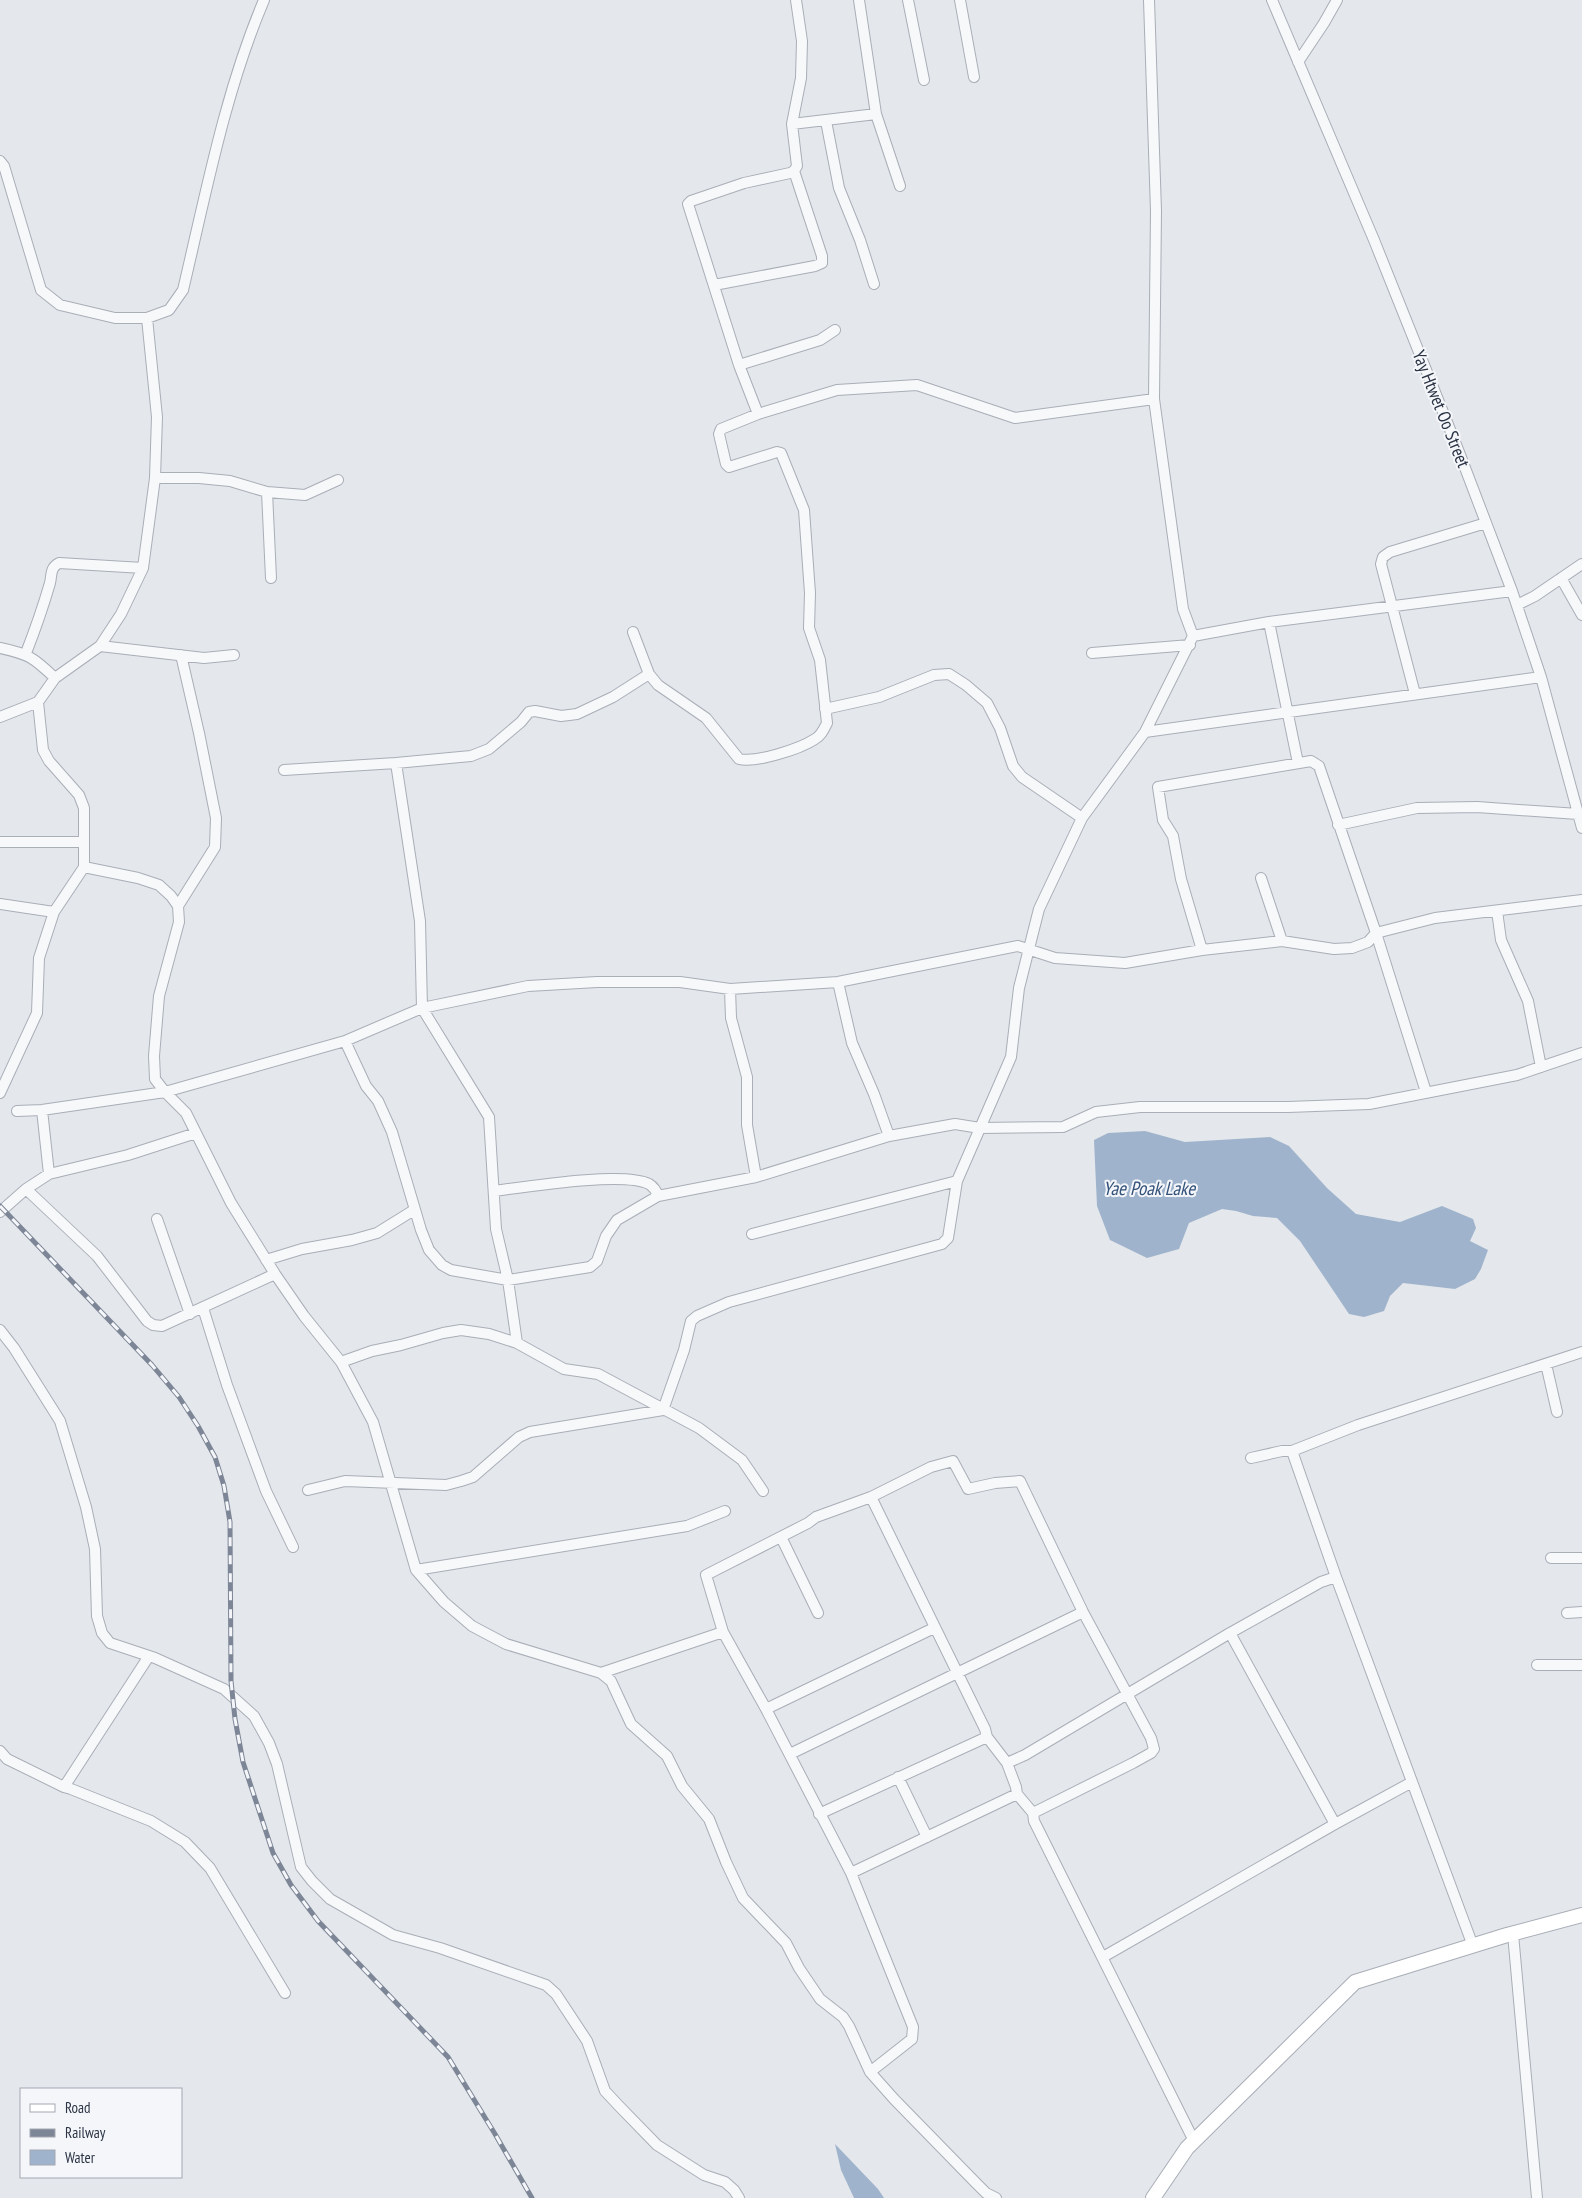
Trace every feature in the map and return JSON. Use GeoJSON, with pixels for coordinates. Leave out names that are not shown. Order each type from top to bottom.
{"type":"FeatureCollection","features":[{"type":"Feature","properties":{"kind":"street"},"geometry":{"type":"LineString","coordinates":[[0,161],[4,166],[41,290],[60,305],[115,318],[147,318],[170,310],[183,290],[219,140],[250,32],[264,0]]}},
{"type":"Feature","properties":{"kind":"street"},"geometry":{"type":"LineString","coordinates":[[758,414],[738,365],[688,204],[691,201],[744,183],[790,173],[797,166],[792,124],[801,78],[802,40],[796,0]]}},
{"type":"Feature","properties":{"kind":"street"},"geometry":{"type":"LineString","coordinates":[[859,0],[876,114],[900,186]]}},
{"type":"Feature","properties":{"kind":"street"},"geometry":{"type":"LineString","coordinates":[[908,0],[924,80]]}},
{"type":"Feature","properties":{"kind":"street"},"geometry":{"type":"LineString","coordinates":[[960,0],[974,77]]}},
{"type":"Feature","properties":{"kind":"street"},"geometry":{"type":"LineString","coordinates":[[663,1410],[684,1350],[691,1321],[697,1316],[729,1302],[942,1244],[948,1238],[957,1181],[1011,1057],[1019,988],[1030,951],[1039,909],[1082,818],[1145,732],[1192,640],[1183,609],[1154,399],[1156,211],[1150,0]]}},
{"type":"Feature","properties":{"kind":"street","name":"Yay Htwet Oo Street"},"geometry":{"type":"LineString","coordinates":[[1272,0],[1374,240],[1512,591],[1541,677],[1582,828]]}},
{"type":"Feature","properties":{"kind":"street"},"geometry":{"type":"LineString","coordinates":[[1298,62],[1324,23],[1336,0]]}},
{"type":"Feature","properties":{"kind":"street"},"geometry":{"type":"LineString","coordinates":[[792,124],[876,114]]}},
{"type":"Feature","properties":{"kind":"street"},"geometry":{"type":"LineString","coordinates":[[826,121],[839,188],[860,240],[874,284]]}},
{"type":"Feature","properties":{"kind":"street"},"geometry":{"type":"LineString","coordinates":[[714,285],[815,266],[822,262],[822,256],[794,170]]}},
{"type":"Feature","properties":{"kind":"street"},"geometry":{"type":"LineString","coordinates":[[0,717],[38,702],[55,678],[100,646],[121,614],[143,568],[155,478],[157,417],[147,318]]}},
{"type":"Feature","properties":{"kind":"street"},"geometry":{"type":"LineString","coordinates":[[738,365],[820,340],[834,330]]}},
{"type":"Feature","properties":{"kind":"street"},"geometry":{"type":"LineString","coordinates":[[633,632],[649,674],[658,685],[706,718],[739,759],[748,761],[777,754],[816,739],[822,733],[827,723],[820,660],[809,628],[810,593],[804,510],[783,456],[777,452],[729,467],[726,464],[719,434],[721,429],[758,414],[837,390],[917,385],[1015,418],[1154,399]]}},
{"type":"Feature","properties":{"kind":"street"},"geometry":{"type":"LineString","coordinates":[[155,478],[199,478],[230,481],[267,492],[305,495],[338,480]]}},
{"type":"Feature","properties":{"kind":"street"},"geometry":{"type":"LineString","coordinates":[[267,492],[271,578]]}},
{"type":"Feature","properties":{"kind":"street"},"geometry":{"type":"LineString","coordinates":[[1415,694],[1394,606],[1381,564],[1383,557],[1390,552],[1486,523]]}},
{"type":"Feature","properties":{"kind":"street"},"geometry":{"type":"LineString","coordinates":[[26,654],[42,611],[54,565],[59,563],[143,568]]}},
{"type":"Feature","properties":{"kind":"street"},"geometry":{"type":"LineString","coordinates":[[1517,605],[1582,564]]}},
{"type":"Feature","properties":{"kind":"street"},"geometry":{"type":"LineString","coordinates":[[1561,578],[1582,614]]}},
{"type":"Feature","properties":{"kind":"street"},"geometry":{"type":"LineString","coordinates":[[1092,653],[1192,640],[1269,622],[1512,591]]}},
{"type":"Feature","properties":{"kind":"street"},"geometry":{"type":"LineString","coordinates":[[1269,622],[1298,763]]}},
{"type":"Feature","properties":{"kind":"street"},"geometry":{"type":"LineString","coordinates":[[100,646],[204,658],[234,655]]}},
{"type":"Feature","properties":{"kind":"street"},"geometry":{"type":"LineString","coordinates":[[0,648],[26,654],[55,678]]}},
{"type":"Feature","properties":{"kind":"street"},"geometry":{"type":"LineString","coordinates":[[178,906],[214,847],[216,818],[181,655]]}},
{"type":"Feature","properties":{"kind":"street"},"geometry":{"type":"LineString","coordinates":[[284,770],[471,756],[489,749],[529,712],[535,711],[561,716],[577,714],[613,697],[649,674]]}},
{"type":"Feature","properties":{"kind":"street"},"geometry":{"type":"LineString","coordinates":[[825,709],[880,697],[934,675],[949,674],[966,684],[987,703],[1000,728],[1013,766],[1022,777],[1082,818]]}},
{"type":"Feature","properties":{"kind":"street"},"geometry":{"type":"LineString","coordinates":[[1145,732],[1541,677]]}},
{"type":"Feature","properties":{"kind":"street"},"geometry":{"type":"LineString","coordinates":[[0,1094],[37,1013],[39,958],[54,912],[84,867],[84,808],[79,796],[48,761],[43,750],[38,702]]}},
{"type":"Feature","properties":{"kind":"street"},"geometry":{"type":"LineString","coordinates":[[1202,950],[1181,878],[1173,836],[1163,820],[1158,787],[1160,785],[1311,761],[1319,766],[1376,933],[1426,1092]]}},
{"type":"Feature","properties":{"kind":"street"},"geometry":{"type":"LineString","coordinates":[[396,763],[420,921],[422,1008],[489,1117],[496,1229],[508,1280],[517,1343]]}},
{"type":"Feature","properties":{"kind":"street"},"geometry":{"type":"LineString","coordinates":[[1338,825],[1417,808],[1476,807],[1578,814]]}},
{"type":"Feature","properties":{"kind":"street"},"geometry":{"type":"LineString","coordinates":[[0,842],[84,842]]}},
{"type":"Feature","properties":{"kind":"street"},"geometry":{"type":"LineString","coordinates":[[84,867],[138,878],[159,885],[171,896],[178,906],[179,922],[159,996],[154,1056],[156,1079],[165,1092],[186,1113],[231,1203],[275,1274],[304,1316],[342,1362],[373,1422],[416,1570],[444,1602],[472,1626],[506,1644],[601,1673],[611,1681],[631,1724],[666,1756],[682,1786],[709,1818],[726,1862],[743,1898],[786,1943],[799,1968],[820,1999],[843,2017],[870,2072],[975,2182],[986,2193],[996,2198]]}},
{"type":"Feature","properties":{"kind":"street"},"geometry":{"type":"LineString","coordinates":[[1261,878],[1282,941]]}},
{"type":"Feature","properties":{"kind":"street"},"geometry":{"type":"LineString","coordinates":[[17,1112],[165,1092],[345,1041],[422,1008],[528,986],[597,982],[680,982],[730,989],[838,982],[1018,946],[1055,958],[1125,963],[1202,950],[1282,941],[1334,949],[1352,948],[1368,942],[1376,933],[1435,918],[1582,900]]}},
{"type":"Feature","properties":{"kind":"street"},"geometry":{"type":"LineString","coordinates":[[0,904],[54,912]]}},
{"type":"Feature","properties":{"kind":"street"},"geometry":{"type":"LineString","coordinates":[[1497,911],[1501,940],[1528,1001],[1541,1067]]}},
{"type":"Feature","properties":{"kind":"street"},"geometry":{"type":"LineString","coordinates":[[838,982],[852,1043],[874,1094],[888,1136]]}},
{"type":"Feature","properties":{"kind":"street"},"geometry":{"type":"LineString","coordinates":[[730,989],[730,1018],[747,1077],[746,1125],[756,1177]]}},
{"type":"Feature","properties":{"kind":"street"},"geometry":{"type":"LineString","coordinates":[[345,1041],[366,1086],[378,1101],[392,1132],[414,1210],[429,1250],[442,1265],[451,1270],[508,1280],[590,1268],[597,1261],[606,1236],[617,1220],[658,1196],[756,1177],[888,1136],[955,1124],[980,1128],[1063,1127],[1096,1112],[1140,1107],[1288,1107],[1368,1104],[1517,1075],[1582,1053]]}},
{"type":"Feature","properties":{"kind":"street"},"geometry":{"type":"LineString","coordinates":[[42,1110],[49,1174]]}},
{"type":"Feature","properties":{"kind":"street"},"geometry":{"type":"LineString","coordinates":[[0,1212],[26,1188],[49,1174],[128,1155],[196,1133]]}},
{"type":"Feature","properties":{"kind":"street"},"geometry":{"type":"LineString","coordinates":[[494,1191],[565,1182],[617,1180],[643,1182],[651,1185],[658,1196]]}},
{"type":"Feature","properties":{"kind":"street"},"geometry":{"type":"LineString","coordinates":[[752,1234],[957,1181]]}},
{"type":"Feature","properties":{"kind":"street"},"geometry":{"type":"LineString","coordinates":[[26,1188],[97,1256],[147,1321],[162,1326],[275,1274]]}},
{"type":"Feature","properties":{"kind":"street"},"geometry":{"type":"LineString","coordinates":[[266,1260],[302,1249],[352,1240],[377,1233],[414,1210]]}},
{"type":"Feature","properties":{"kind":"street"},"geometry":{"type":"LineString","coordinates":[[157,1219],[190,1314]]}},
{"type":"Feature","properties":{"kind":"street"},"geometry":{"type":"LineString","coordinates":[[203,1308],[227,1385],[266,1491],[293,1547]]}},
{"type":"Feature","properties":{"kind":"street"},"geometry":{"type":"LineString","coordinates":[[0,1330],[14,1348],[60,1420],[86,1507],[95,1548],[97,1616],[102,1633],[110,1643],[149,1656],[224,1689],[254,1716],[269,1743],[277,1764],[301,1866],[312,1881],[330,1899],[393,1936],[440,1948],[546,1985],[556,1994],[587,2041],[605,2090],[619,2106],[657,2145],[704,2175],[725,2182],[734,2190],[739,2198]]}},
{"type":"Feature","properties":{"kind":"street"},"geometry":{"type":"LineString","coordinates":[[342,1362],[372,1351],[443,1333],[461,1330],[489,1334],[517,1343],[564,1369],[598,1374],[699,1428],[742,1460],[763,1491]]}},
{"type":"Feature","properties":{"kind":"street"},"geometry":{"type":"LineString","coordinates":[[1252,1458],[1282,1451],[1292,1451],[1358,1425],[1582,1352]]}},
{"type":"Feature","properties":{"kind":"street"},"geometry":{"type":"LineString","coordinates":[[1546,1364],[1557,1412]]}},
{"type":"Feature","properties":{"kind":"street"},"geometry":{"type":"LineString","coordinates":[[308,1490],[344,1481],[446,1485],[473,1477],[508,1445],[530,1432],[663,1410]]}},
{"type":"Feature","properties":{"kind":"street"},"geometry":{"type":"LineString","coordinates":[[1292,1451],[1336,1576],[1473,1946]]}},
{"type":"Feature","properties":{"kind":"street"},"geometry":{"type":"LineString","coordinates":[[870,2072],[912,2039],[913,2027],[851,1873],[819,1814],[790,1754],[723,1632],[706,1575],[816,1517],[870,1497],[931,1467],[953,1461],[968,1489],[995,1483],[1020,1481],[1083,1612],[1128,1693],[1151,1738],[1154,1749],[1151,1753],[1033,1813]]}},
{"type":"Feature","properties":{"kind":"street"},"geometry":{"type":"LineString","coordinates":[[870,1497],[985,1729],[987,1737],[1007,1763],[1017,1794],[1033,1813],[1034,1821],[1194,2142]]}},
{"type":"Feature","properties":{"kind":"street"},"geometry":{"type":"LineString","coordinates":[[416,1570],[687,1526],[725,1511]]}},
{"type":"Feature","properties":{"kind":"street"},"geometry":{"type":"LineString","coordinates":[[781,1537],[818,1613]]}},
{"type":"Feature","properties":{"kind":"street"},"geometry":{"type":"LineString","coordinates":[[1551,1558],[1582,1558]]}},
{"type":"Feature","properties":{"kind":"street"},"geometry":{"type":"LineString","coordinates":[[1007,1763],[1025,1755],[1230,1633],[1321,1582],[1336,1576]]}},
{"type":"Feature","properties":{"kind":"street"},"geometry":{"type":"LineString","coordinates":[[790,1754],[1083,1612]]}},
{"type":"Feature","properties":{"kind":"street"},"geometry":{"type":"LineString","coordinates":[[1566,1612],[1582,1612]]}},
{"type":"Feature","properties":{"kind":"street"},"geometry":{"type":"LineString","coordinates":[[766,1709],[934,1628]]}},
{"type":"Feature","properties":{"kind":"street"},"geometry":{"type":"LineString","coordinates":[[601,1673],[723,1632]]}},
{"type":"Feature","properties":{"kind":"street"},"geometry":{"type":"LineString","coordinates":[[1230,1633],[1335,1824]]}},
{"type":"Feature","properties":{"kind":"street"},"geometry":{"type":"LineString","coordinates":[[64,1788],[149,1656]]}},
{"type":"Feature","properties":{"kind":"street"},"geometry":{"type":"LineString","coordinates":[[1537,1665],[1582,1665]]}},
{"type":"Feature","properties":{"kind":"street"},"geometry":{"type":"LineString","coordinates":[[819,1814],[987,1737]]}},
{"type":"Feature","properties":{"kind":"street"},"geometry":{"type":"LineString","coordinates":[[0,1751],[7,1758],[64,1788],[71,1789],[151,1821],[185,1842],[210,1868],[285,1993]]}},
{"type":"Feature","properties":{"kind":"street"},"geometry":{"type":"LineString","coordinates":[[898,1777],[927,1837]]}},
{"type":"Feature","properties":{"kind":"street"},"geometry":{"type":"LineString","coordinates":[[1103,1958],[1335,1824],[1412,1782]]}},
{"type":"Feature","properties":{"kind":"street"},"geometry":{"type":"LineString","coordinates":[[851,1873],[1017,1794]]}},
{"type":"Feature","properties":{"kind":"street"},"geometry":{"type":"LineString","coordinates":[[1153,2198],[1187,2148],[1355,1982],[1582,1915]]}},
{"type":"Feature","properties":{"kind":"street"},"geometry":{"type":"LineString","coordinates":[[1513,1934],[1537,2198]]}},
{"type":"Feature","properties":{"kind":"water","name":"Yae Poak Lake"},"geometry":{"type":"Polygon","coordinates":[[[1145,1131],[1185,1142],[1270,1137],[1289,1146],[1327,1188],[1356,1214],[1400,1222],[1442,1206],[1473,1219],[1476,1228],[1470,1241],[1488,1250],[1481,1269],[1475,1279],[1455,1289],[1403,1283],[1390,1296],[1384,1311],[1364,1317],[1349,1314],[1300,1241],[1277,1218],[1253,1216],[1222,1209],[1189,1223],[1179,1249],[1147,1258],[1110,1240],[1097,1206],[1094,1140],[1108,1133],[1145,1131]]]}},
{"type":"Feature","properties":{"kind":"water"},"geometry":{"type":"Polygon","coordinates":[[[835,2144],[878,2189],[884,2198],[854,2198],[841,2170],[835,2144]]]}},
{"type":"Feature","properties":{"kind":"railway"},"geometry":{"type":"LineString","coordinates":[[0,1206],[152,1365],[179,1397],[215,1457],[224,1486],[230,1522],[231,1681],[235,1719],[243,1762],[273,1853],[291,1885],[318,1921],[448,2057],[532,2198]]}}]}
